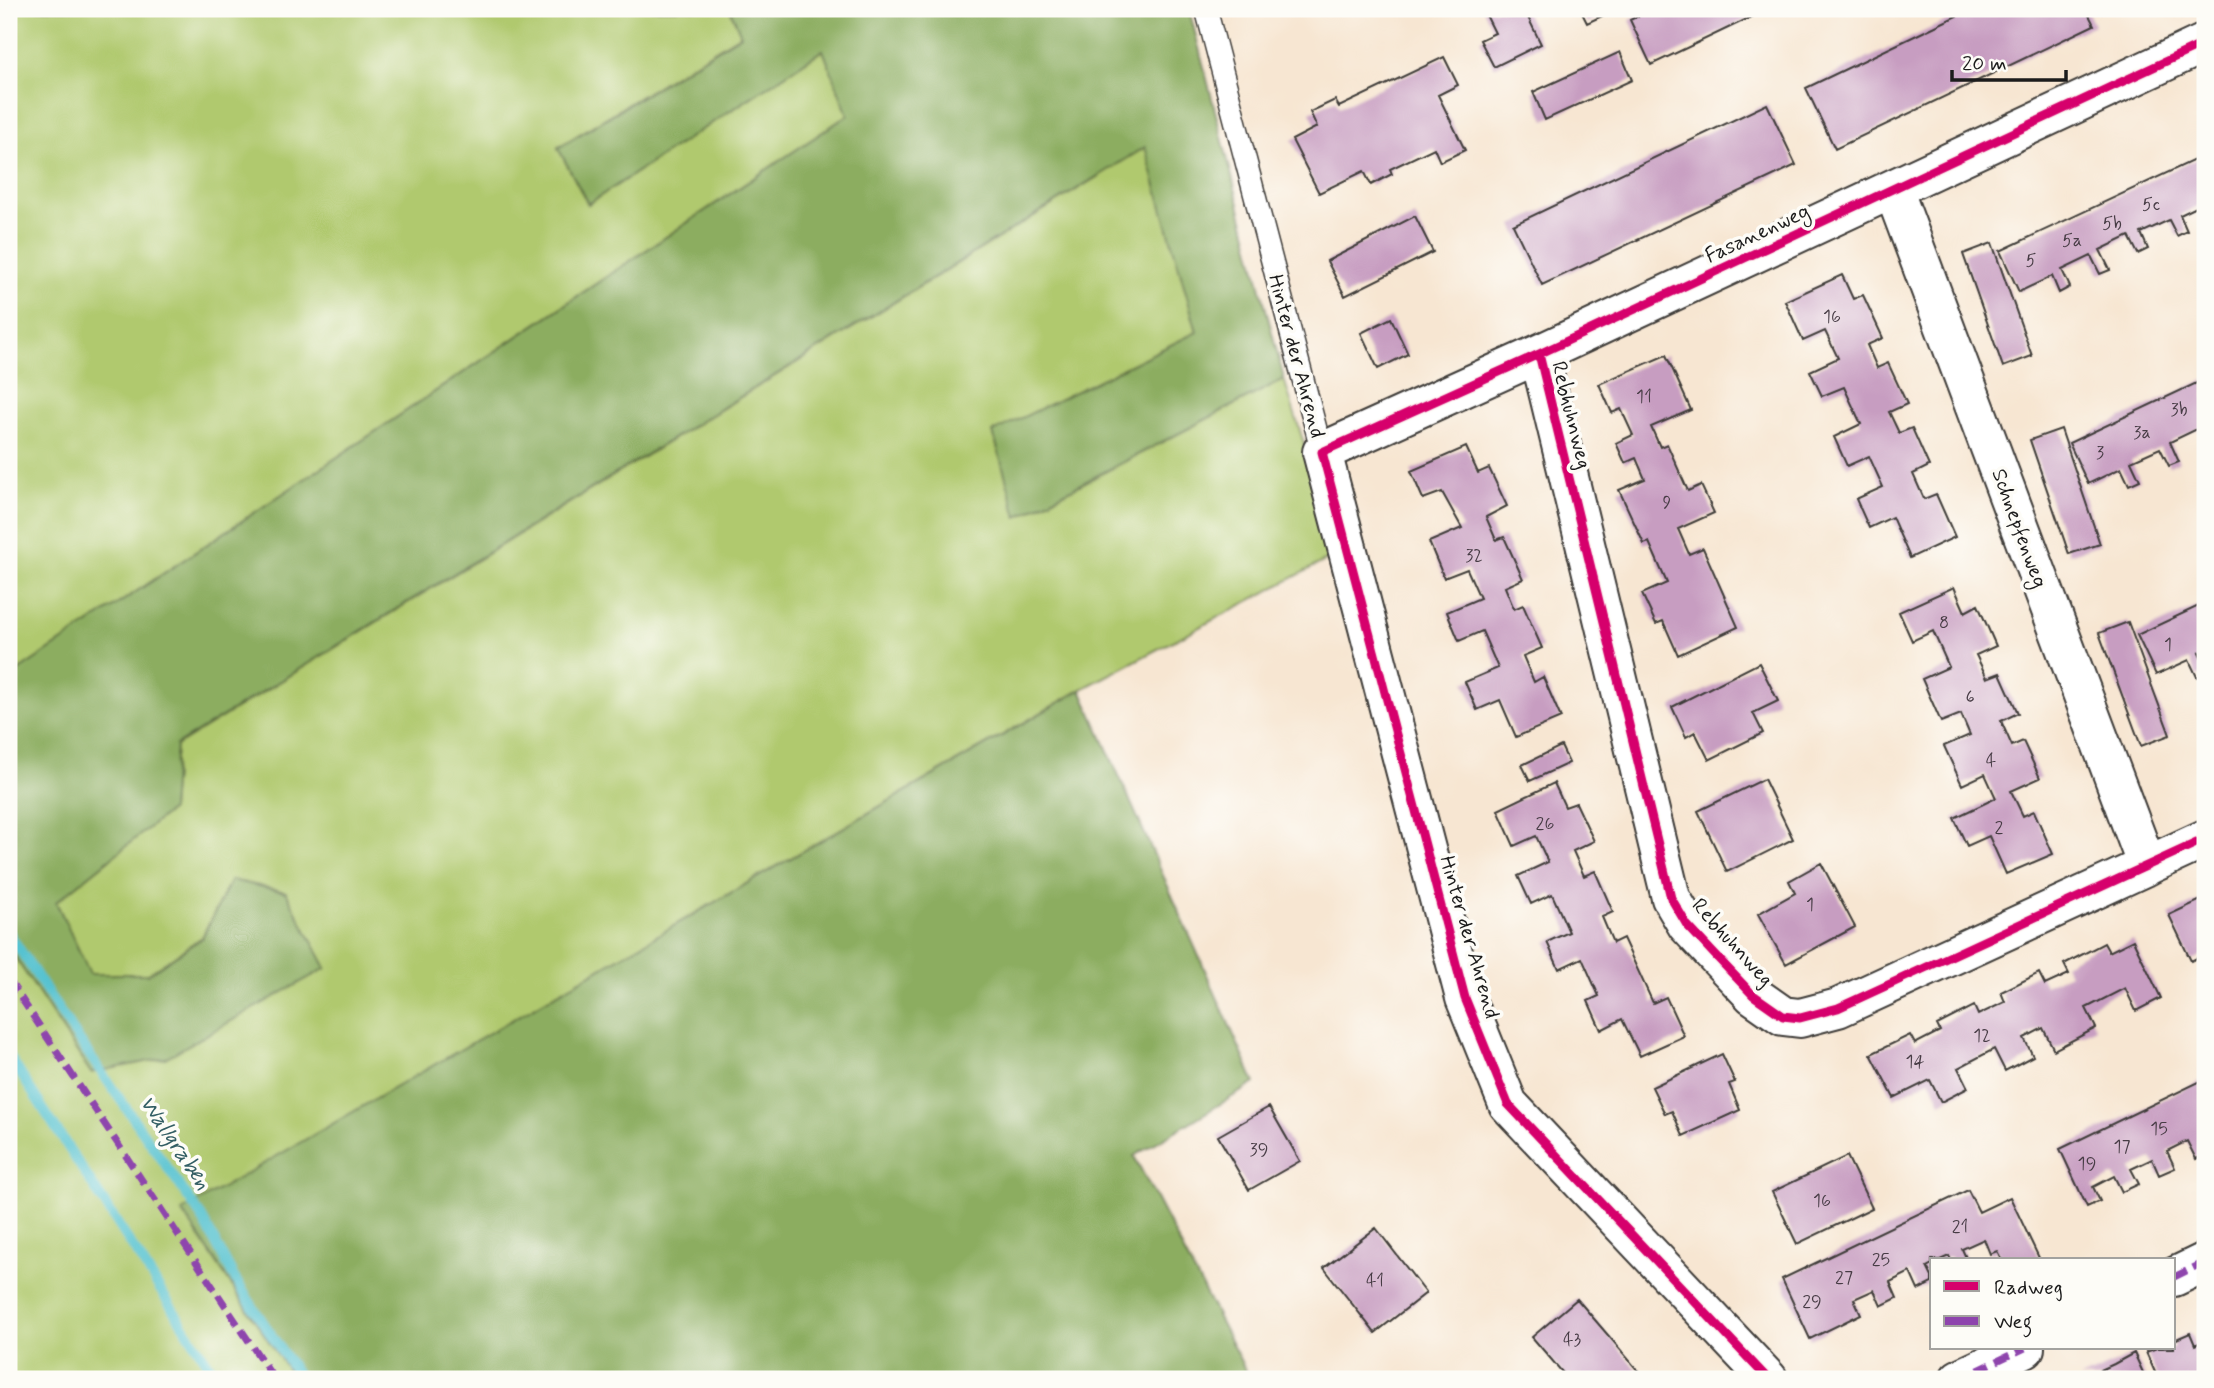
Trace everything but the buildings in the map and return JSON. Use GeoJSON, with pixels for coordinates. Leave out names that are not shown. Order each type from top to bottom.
{"type":"FeatureCollection","features":[{"type":"Feature","properties":{"kind":"street","name":"Fasanenweg"},"geometry":{"type":"LineString","coordinates":[[1322,452],[1539,354],[2205,43]]}},
{"type":"Feature","properties":{"kind":"street","name":"Schnepfenweg"},"geometry":{"type":"LineString","coordinates":[[1893,189],[2147,866]]}},
{"type":"Feature","properties":{"kind":"street","name":"Rebhuhnweg"},"geometry":{"type":"LineString","coordinates":[[1539,354],[1671,898],[1687,925],[1753,995],[1783,1016],[1800,1018],[1838,1008],[2205,839]]}},
{"type":"Feature","properties":{"kind":"street","name":"Hinter der Ahrend"},"geometry":{"type":"LineString","coordinates":[[1322,452],[1465,998],[1508,1104],[1768,1379]]}},
{"type":"Feature","properties":{"kind":"street"},"geometry":{"type":"LineString","coordinates":[[2176,1276],[2205,1262]]}},
{"type":"Feature","properties":{"kind":"street"},"geometry":{"type":"LineString","coordinates":[[1959,1379],[2021,1350]]}},
{"type":"Feature","properties":{"kind":"lane","name":"Hinter der Ahrend"},"geometry":{"type":"LineString","coordinates":[[1206,9],[1322,452]]}},
{"type":"Feature","properties":{"kind":"green space"},"geometry":{"type":"Polygon","coordinates":[[[9,9],[730,9],[741,34],[558,147],[588,204],[823,50],[848,115],[9,677],[9,9]]]}},
{"type":"Feature","properties":{"kind":"green space"},"geometry":{"type":"Polygon","coordinates":[[[730,9],[1189,9],[1284,379],[1017,517],[993,432],[1197,332],[1145,147],[176,745],[171,810],[56,902],[90,974],[148,974],[202,938],[231,880],[286,892],[326,968],[165,1058],[91,1073],[9,948],[9,677],[848,115],[823,50],[588,204],[558,148],[741,35],[730,9]]]}},
{"type":"Feature","properties":{"kind":"green space"},"geometry":{"type":"Polygon","coordinates":[[[1146,147],[1197,332],[993,432],[1018,517],[1284,379],[1338,554],[1080,690],[183,1211],[294,1379],[9,1379],[9,948],[91,1073],[326,968],[285,892],[231,880],[202,937],[148,974],[90,974],[56,902],[171,810],[176,746],[1146,147]]]}},
{"type":"Feature","properties":{"kind":"green space"},"geometry":{"type":"Polygon","coordinates":[[[1081,690],[1255,1083],[1134,1156],[1250,1379],[294,1379],[182,1211],[1081,690]]]}},
{"type":"Feature","properties":{"kind":"waterway","name":"Wallgraben"},"geometry":{"type":"LineString","coordinates":[[9,933],[70,1027],[201,1216],[235,1279],[300,1379]]}},
{"type":"Feature","properties":{"kind":"waterway"},"geometry":{"type":"LineString","coordinates":[[9,1056],[218,1379]]}},
{"type":"Feature","properties":{"kind":"marked path"},"geometry":{"type":"LineString","coordinates":[[9,980],[274,1379]]}},
{"type":"Feature","properties":{"kind":"marked path"},"geometry":{"type":"LineString","coordinates":[[2176,1276],[2205,1262]]}},
{"type":"Feature","properties":{"kind":"marked path"},"geometry":{"type":"LineString","coordinates":[[1959,1379],[2021,1350]]}},
{"type":"Feature","properties":{"kind":"cycle path"},"geometry":{"type":"LineString","coordinates":[[1768,1379],[1508,1104],[1465,998],[1322,452],[1539,354],[2205,43]]}},
{"type":"Feature","properties":{"kind":"cycle path"},"geometry":{"type":"LineString","coordinates":[[1539,354],[1671,898],[1687,925],[1753,995],[1783,1016],[1800,1018],[1838,1008],[2205,839]]}}]}
